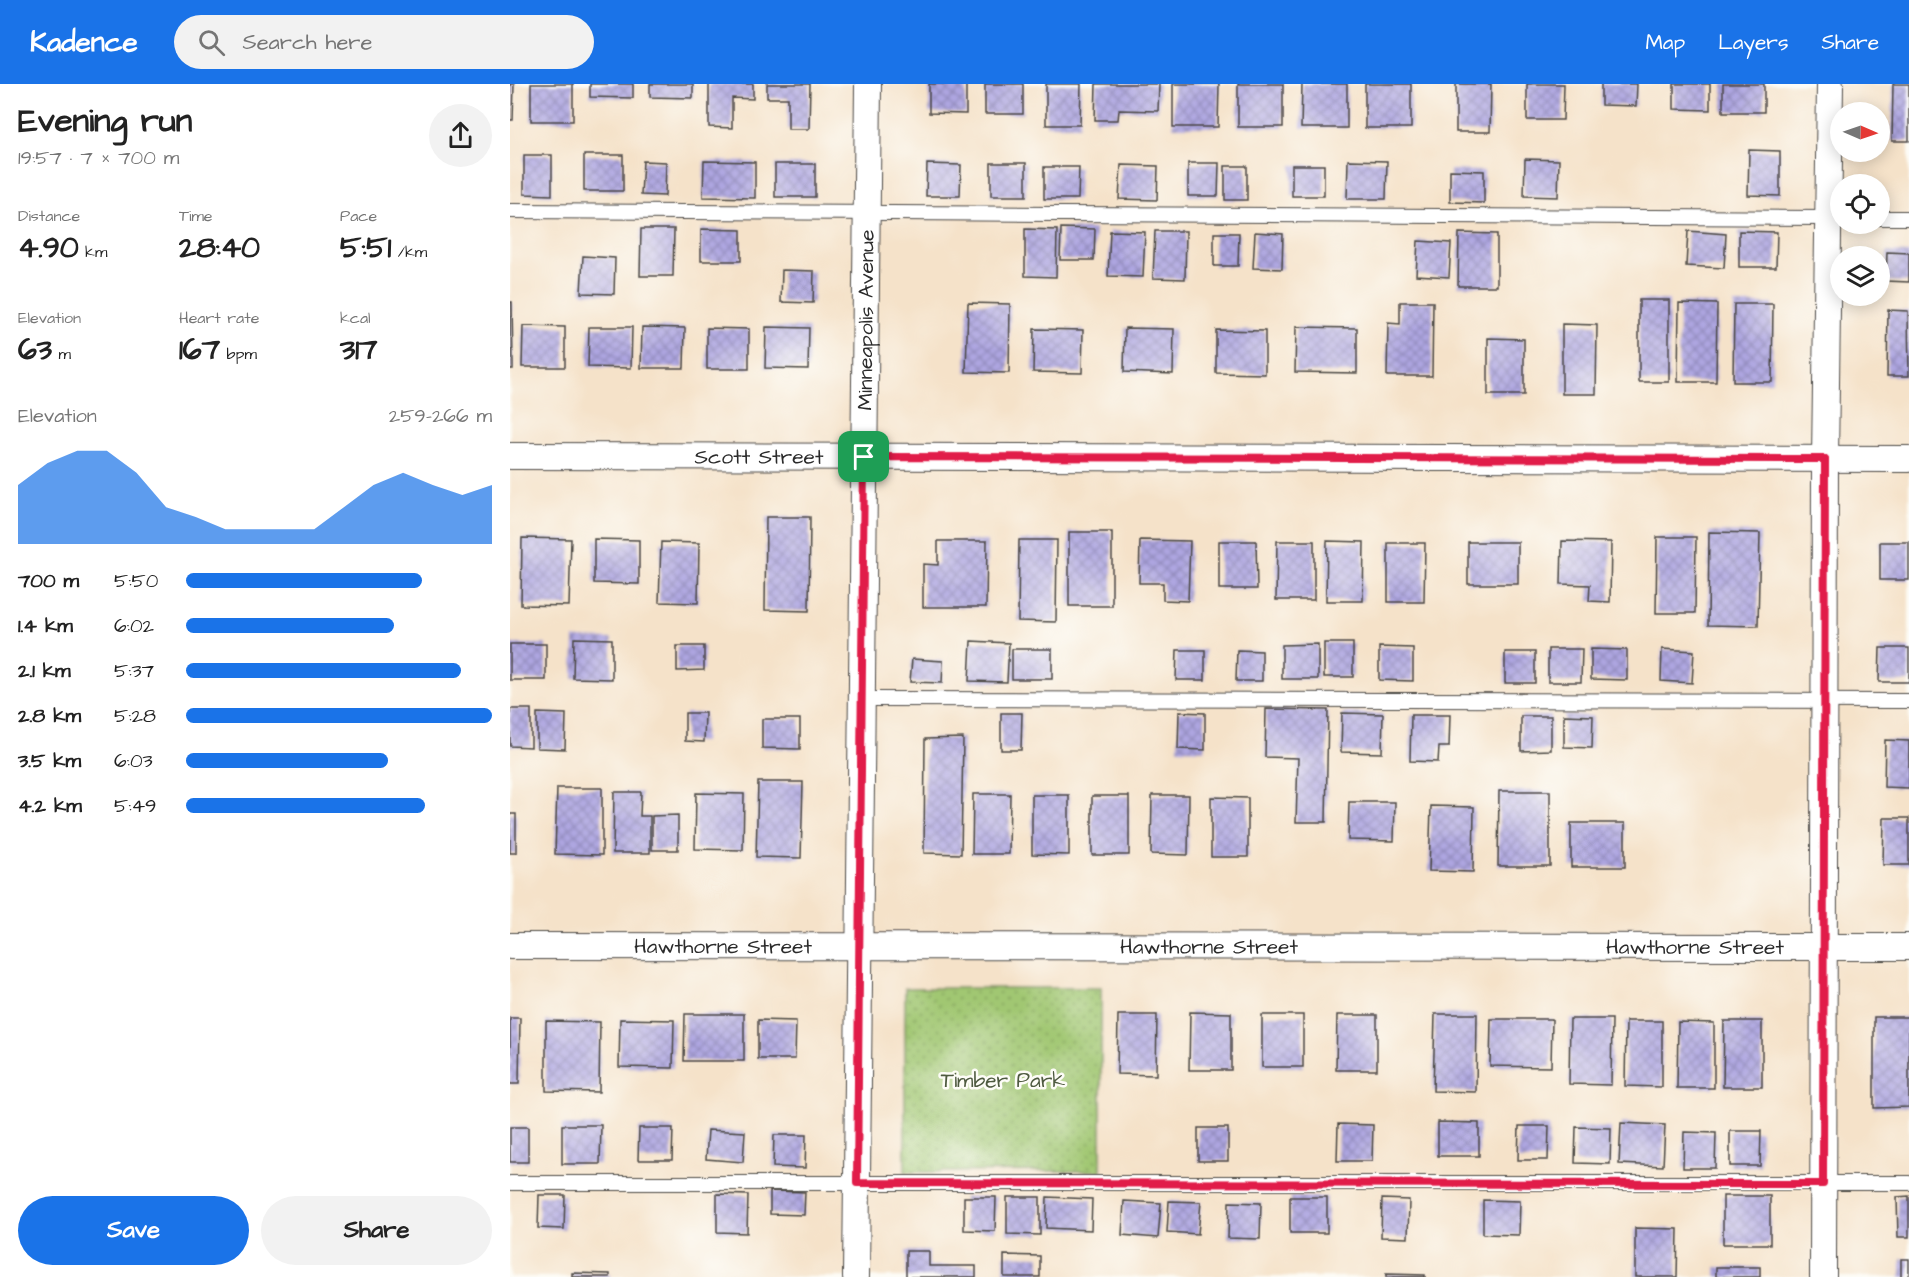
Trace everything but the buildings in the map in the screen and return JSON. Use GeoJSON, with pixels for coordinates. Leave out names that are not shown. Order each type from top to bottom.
{"type":"FeatureCollection","features":[{"type":"Feature","properties":{"kind":"street","name":"Minneapolis Avenue"},"geometry":{"type":"LineString","coordinates":[[856,1277],[868,84]]}},
{"type":"Feature","properties":{"kind":"street"},"geometry":{"type":"LineString","coordinates":[[1830,84],[1833,174]]}},
{"type":"Feature","properties":{"kind":"street"},"geometry":{"type":"LineString","coordinates":[[1822,1277],[1825,459],[1833,234]]}},
{"type":"Feature","properties":{"kind":"street","name":"Scott Street"},"geometry":{"type":"LineString","coordinates":[[510,456],[1909,459]]}},
{"type":"Feature","properties":{"kind":"street","name":"Hawthorne Street"},"geometry":{"type":"LineString","coordinates":[[510,946],[1909,947]]}},
{"type":"Feature","properties":{"kind":"lane"},"geometry":{"type":"LineString","coordinates":[[510,211],[1830,218]]}},
{"type":"Feature","properties":{"kind":"lane"},"geometry":{"type":"LineString","coordinates":[[1890,218],[1909,218]]}},
{"type":"Feature","properties":{"kind":"lane"},"geometry":{"type":"LineString","coordinates":[[862,699],[1909,701]]}},
{"type":"Feature","properties":{"kind":"lane"},"geometry":{"type":"LineString","coordinates":[[510,1183],[1909,1183]]}},
{"type":"Feature","properties":{"kind":"green space","name":"Timber Park"},"geometry":{"type":"Polygon","coordinates":[[[905,988],[1101,988],[1101,1171],[905,1172],[905,988]]]}},
{"type":"Feature","properties":{"kind":"route"},"geometry":{"type":"LineString","coordinates":[[864,457],[1825,459],[1823,1184],[857,1183],[864,457]]}}]}
